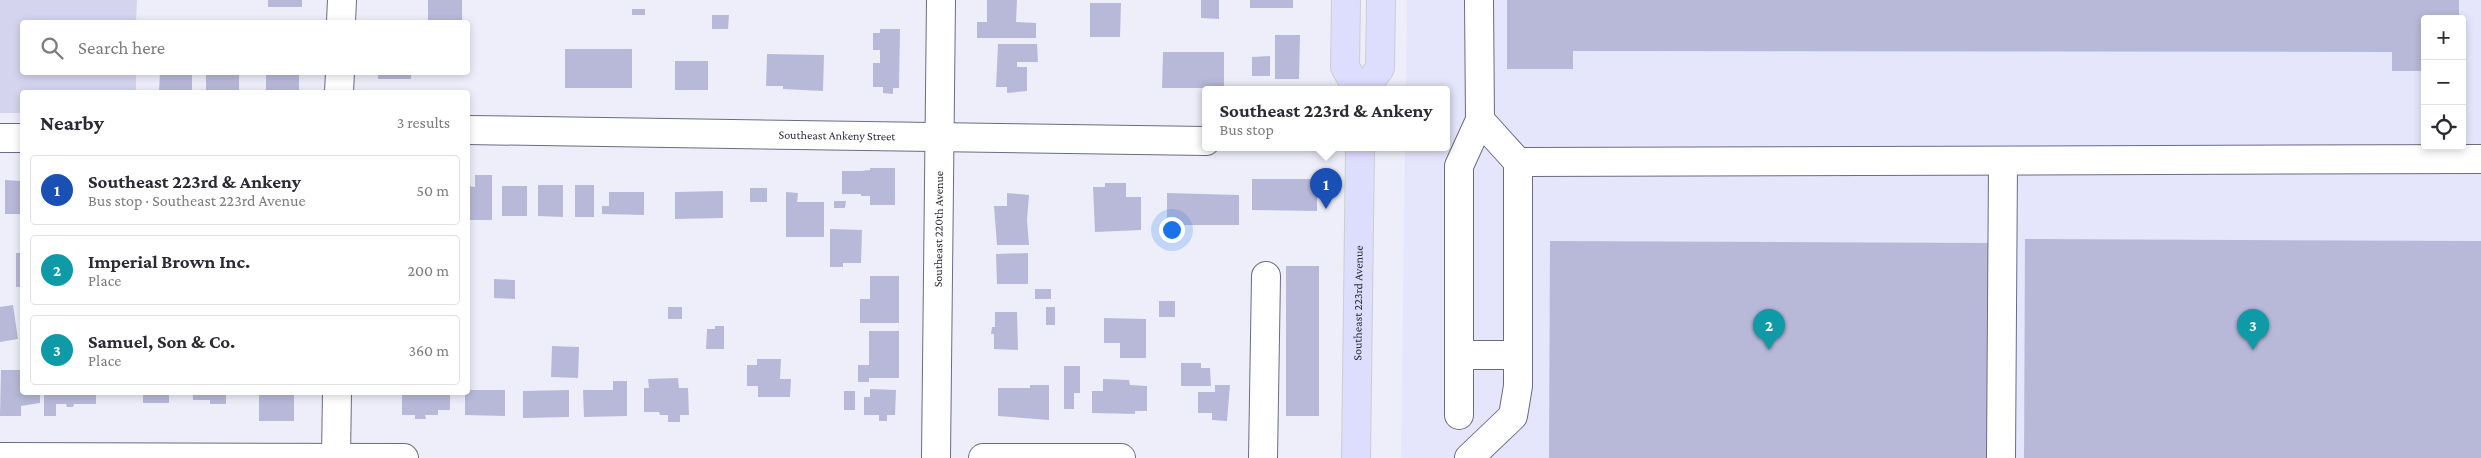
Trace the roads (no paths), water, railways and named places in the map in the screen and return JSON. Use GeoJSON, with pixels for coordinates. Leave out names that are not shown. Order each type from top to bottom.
{"type":"FeatureCollection","features":[{"type":"Feature","properties":{"kind":"main road"},"geometry":{"type":"LineString","coordinates":[[1346,0],[1345,67],[1356,86]]}},
{"type":"Feature","properties":{"kind":"main road"},"geometry":{"type":"LineString","coordinates":[[1367,86],[1380,68],[1380,0]]}},
{"type":"Feature","properties":{"kind":"main road","name":"Southeast 223rd Avenue"},"geometry":{"type":"LineString","coordinates":[[1356,458],[1360,151]]}},
{"type":"Feature","properties":{"kind":"street"},"geometry":{"type":"LineString","coordinates":[[341,20],[342,0]]}},
{"type":"Feature","properties":{"kind":"street","name":"Southeast 220th Avenue"},"geometry":{"type":"LineString","coordinates":[[936,458],[941,0]]}},
{"type":"Feature","properties":{"kind":"street"},"geometry":{"type":"LineString","coordinates":[[1459,415],[1459,166],[1480,120],[1480,0]]}},
{"type":"Feature","properties":{"kind":"street"},"geometry":{"type":"LineString","coordinates":[[339,90],[340,75]]}},
{"type":"Feature","properties":{"kind":"street"},"geometry":{"type":"LineString","coordinates":[[1469,458],[1513,416],[1518,386],[1518,162],[1480,120]]}},
{"type":"Feature","properties":{"kind":"street","name":"Southeast Ankeny Street"},"geometry":{"type":"LineString","coordinates":[[470,130],[1202,141]]}},
{"type":"Feature","properties":{"kind":"street"},"geometry":{"type":"LineString","coordinates":[[0,138],[20,138]]}},
{"type":"Feature","properties":{"kind":"street"},"geometry":{"type":"LineString","coordinates":[[1518,162],[2481,159]]}},
{"type":"Feature","properties":{"kind":"street"},"geometry":{"type":"LineString","coordinates":[[2001,458],[2003,161]]}},
{"type":"Feature","properties":{"kind":"street"},"geometry":{"type":"LineString","coordinates":[[1263,458],[1266,276]]}},
{"type":"Feature","properties":{"kind":"street"},"geometry":{"type":"LineString","coordinates":[[1459,355],[1518,355]]}},
{"type":"Feature","properties":{"kind":"street"},"geometry":{"type":"LineString","coordinates":[[336,458],[337,395]]}},
{"type":"Feature","properties":{"kind":"street"},"geometry":{"type":"LineString","coordinates":[[0,457],[404,458]]}},
{"type":"Feature","properties":{"kind":"street"},"geometry":{"type":"LineString","coordinates":[[983,458],[1121,458]]}},
{"type":"Feature","properties":{"kind":"place","name":"Southeast 223rd & Ankeny"},"geometry":{"type":"Point","coordinates":[1326,209]}},
{"type":"Feature","properties":{"kind":"place","name":"Imperial Brown Inc."},"geometry":{"type":"Point","coordinates":[1769,350]}},
{"type":"Feature","properties":{"kind":"place","name":"Samuel, Son & Co."},"geometry":{"type":"Point","coordinates":[2253,350]}}]}
